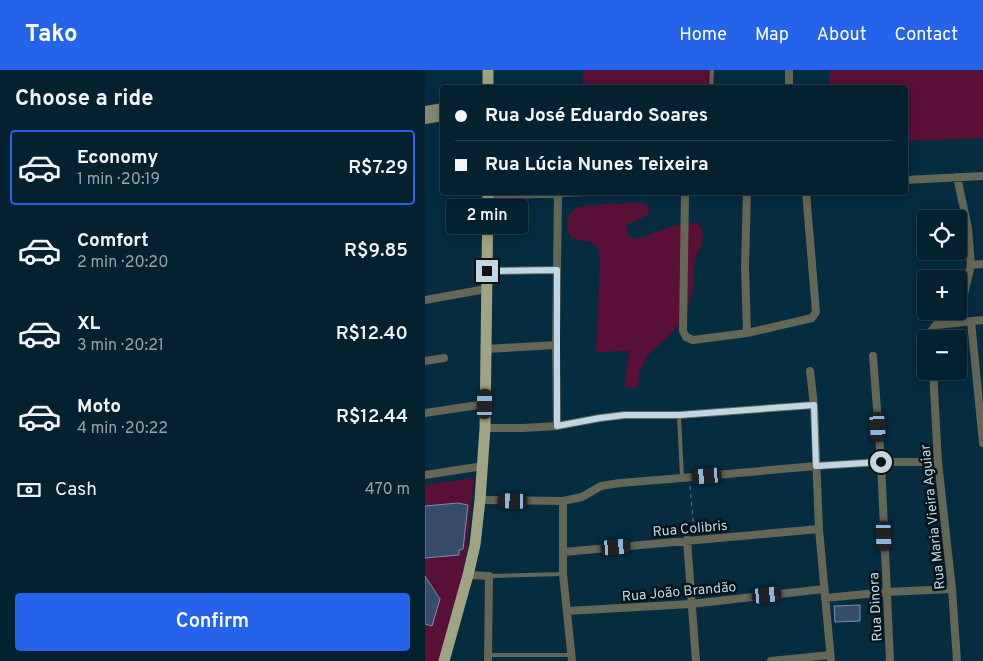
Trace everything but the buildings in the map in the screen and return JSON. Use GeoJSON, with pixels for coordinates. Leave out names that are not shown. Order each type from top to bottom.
{"type":"FeatureCollection","features":[{"type":"Feature","properties":{"kind":"main road"},"geometry":{"type":"LineString","coordinates":[[488,70],[488,85]]}},
{"type":"Feature","properties":{"kind":"main road"},"geometry":{"type":"LineString","coordinates":[[444,661],[475,545],[480,500],[485,428],[489,195]]}},
{"type":"Feature","properties":{"kind":"street"},"geometry":{"type":"LineString","coordinates":[[789,70],[789,85]]}},
{"type":"Feature","properties":{"kind":"street"},"geometry":{"type":"LineString","coordinates":[[425,111],[440,108]]}},
{"type":"Feature","properties":{"kind":"street"},"geometry":{"type":"LineString","coordinates":[[425,119],[440,116]]}},
{"type":"Feature","properties":{"kind":"street"},"geometry":{"type":"LineString","coordinates":[[908,180],[983,176]]}},
{"type":"Feature","properties":{"kind":"street"},"geometry":{"type":"LineString","coordinates":[[957,177],[968,228],[971,265],[957,323]]}},
{"type":"Feature","properties":{"kind":"street"},"geometry":{"type":"LineString","coordinates":[[557,426],[558,195]]}},
{"type":"Feature","properties":{"kind":"street"},"geometry":{"type":"LineString","coordinates":[[685,195],[683,331],[686,337],[693,340],[747,333],[812,318],[815,315],[806,195]]}},
{"type":"Feature","properties":{"kind":"street"},"geometry":{"type":"LineString","coordinates":[[747,195],[745,267],[747,333]]}},
{"type":"Feature","properties":{"kind":"street"},"geometry":{"type":"LineString","coordinates":[[971,265],[983,264]]}},
{"type":"Feature","properties":{"kind":"street"},"geometry":{"type":"LineString","coordinates":[[487,271],[557,270]]}},
{"type":"Feature","properties":{"kind":"street"},"geometry":{"type":"LineString","coordinates":[[425,300],[486,289]]}},
{"type":"Feature","properties":{"kind":"street"},"geometry":{"type":"LineString","coordinates":[[932,330],[936,325],[983,320]]}},
{"type":"Feature","properties":{"kind":"street"},"geometry":{"type":"LineString","coordinates":[[971,321],[983,443]]}},
{"type":"Feature","properties":{"kind":"street"},"geometry":{"type":"LineString","coordinates":[[486,349],[556,345]]}},
{"type":"Feature","properties":{"kind":"street","name":"Rua Dinora"},"geometry":{"type":"LineString","coordinates":[[873,356],[881,462],[890,661]]}},
{"type":"Feature","properties":{"kind":"street"},"geometry":{"type":"LineString","coordinates":[[425,361],[444,358]]}},
{"type":"Feature","properties":{"kind":"street"},"geometry":{"type":"LineString","coordinates":[[771,661],[831,658],[819,529],[811,371]]}},
{"type":"Feature","properties":{"kind":"street","name":"Rua Maria Vieira Aguiar"},"geometry":{"type":"LineString","coordinates":[[934,380],[957,661]]}},
{"type":"Feature","properties":{"kind":"street"},"geometry":{"type":"LineString","coordinates":[[425,413],[485,404]]}},
{"type":"Feature","properties":{"kind":"street"},"geometry":{"type":"LineString","coordinates":[[485,428],[557,426],[619,416],[679,415],[814,405]]}},
{"type":"Feature","properties":{"kind":"street"},"geometry":{"type":"LineString","coordinates":[[480,500],[563,501],[582,497],[601,486],[609,484],[816,466],[881,462],[939,462]]}},
{"type":"Feature","properties":{"kind":"street"},"geometry":{"type":"LineString","coordinates":[[425,475],[483,466]]}},
{"type":"Feature","properties":{"kind":"street"},"geometry":{"type":"LineString","coordinates":[[563,501],[563,574],[572,658]]}},
{"type":"Feature","properties":{"kind":"street","name":"Rua Colibris"},"geometry":{"type":"LineString","coordinates":[[563,552],[819,529]]}},
{"type":"Feature","properties":{"kind":"street"},"geometry":{"type":"LineString","coordinates":[[691,540],[691,604],[696,661]]}},
{"type":"Feature","properties":{"kind":"street"},"geometry":{"type":"LineString","coordinates":[[468,575],[489,576],[488,658]]}},
{"type":"Feature","properties":{"kind":"street","name":"Rua João Brandão"},"geometry":{"type":"LineString","coordinates":[[567,611],[691,604],[824,589]]}},
{"type":"Feature","properties":{"kind":"street"},"geometry":{"type":"LineString","coordinates":[[825,598],[887,592],[952,589]]}},
{"type":"Feature","properties":{"kind":"lane"},"geometry":{"type":"LineString","coordinates":[[711,85],[712,70]]}},
{"type":"Feature","properties":{"kind":"lane"},"geometry":{"type":"LineString","coordinates":[[679,415],[685,478]]}},
{"type":"Feature","properties":{"kind":"lane"},"geometry":{"type":"LineString","coordinates":[[489,576],[563,574]]}},
{"type":"Feature","properties":{"kind":"lane"},"geometry":{"type":"LineString","coordinates":[[488,658],[572,658]]}},
{"type":"Feature","properties":{"kind":"path"},"geometry":{"type":"LineString","coordinates":[[685,478],[691,540]]}},
{"type":"Feature","properties":{"kind":"shaded area"},"geometry":{"type":"Polygon","coordinates":[[[583,70],[710,70],[710,85],[583,85],[583,70]]]}},
{"type":"Feature","properties":{"kind":"shaded area"},"geometry":{"type":"Polygon","coordinates":[[[829,70],[983,70],[983,138],[908,141],[908,85],[830,85],[829,70]]]}},
{"type":"Feature","properties":{"kind":"shaded area"},"geometry":{"type":"Polygon","coordinates":[[[645,204],[649,208],[648,215],[627,225],[628,233],[632,239],[691,223],[697,223],[701,227],[703,235],[702,244],[694,265],[694,285],[687,312],[673,332],[647,356],[639,373],[638,388],[625,387],[629,351],[596,352],[600,257],[598,248],[591,242],[572,238],[567,228],[569,215],[577,207],[645,204]]]}},
{"type":"Feature","properties":{"kind":"shaded area"},"geometry":{"type":"Polygon","coordinates":[[[474,478],[466,558],[458,598],[439,661],[425,661],[425,485],[474,478]]]}},
{"type":"Feature","properties":{"kind":"route"},"geometry":{"type":"LineString","coordinates":[[487,271],[557,270],[557,426],[625,415],[679,415],[814,405],[816,466],[881,462]]}}]}
